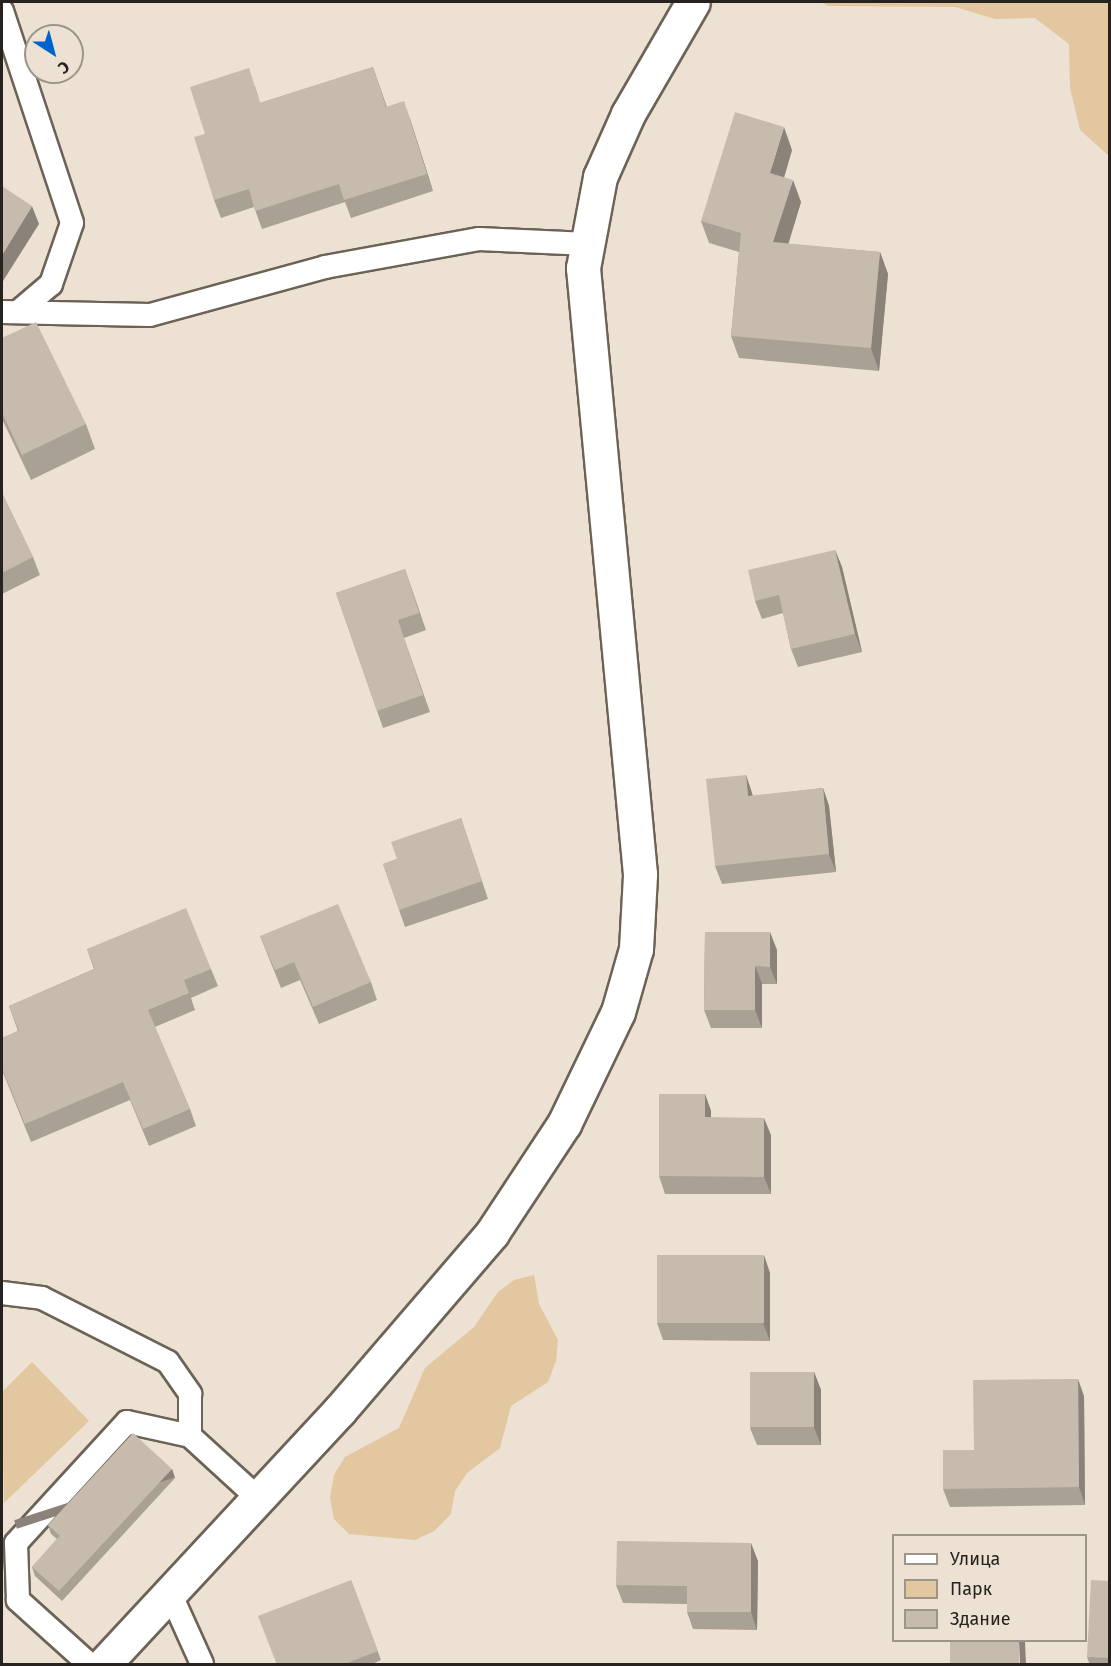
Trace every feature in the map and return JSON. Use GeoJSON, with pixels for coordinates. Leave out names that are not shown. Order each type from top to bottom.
{"type":"FeatureCollection","features":[{"type":"Feature","properties":{"kind":"street"},"geometry":{"type":"LineString","coordinates":[[104,1665],[340,1410],[492,1233],[564,1124],[618,1012],[636,949],[640,874],[583,268],[600,177],[628,114],[693,2]]}},
{"type":"Feature","properties":{"kind":"lane"},"geometry":{"type":"LineString","coordinates":[[2,11],[72,223],[51,285],[10,311]]}},
{"type":"Feature","properties":{"kind":"lane"},"geometry":{"type":"LineString","coordinates":[[10,311],[150,315],[325,267],[479,239],[588,244]]}},
{"type":"Feature","properties":{"kind":"lane"},"geometry":{"type":"LineString","coordinates":[[2,1293],[42,1298],[168,1362],[190,1394],[190,1436]]}},
{"type":"Feature","properties":{"kind":"lane"},"geometry":{"type":"LineString","coordinates":[[89,1665],[18,1600],[16,1543],[127,1422],[190,1436],[258,1498]]}},
{"type":"Feature","properties":{"kind":"lane"},"geometry":{"type":"LineString","coordinates":[[170,1593],[202,1665]]}},
{"type":"Feature","properties":{"kind":"green space"},"geometry":{"type":"Polygon","coordinates":[[[821,2],[1109,2],[1109,156],[1080,130],[1070,88],[1069,44],[1035,18],[995,19],[955,7],[828,6],[821,2]]]}},
{"type":"Feature","properties":{"kind":"green space"},"geometry":{"type":"Polygon","coordinates":[[[534,1275],[539,1304],[558,1340],[556,1361],[548,1382],[511,1406],[500,1448],[467,1473],[455,1491],[451,1514],[434,1531],[415,1540],[349,1534],[334,1519],[330,1498],[334,1475],[345,1457],[399,1428],[425,1368],[474,1327],[498,1292],[514,1280],[534,1275]]]}},
{"type":"Feature","properties":{"kind":"green space"},"geometry":{"type":"Polygon","coordinates":[[[32,1362],[89,1421],[4,1503],[2,1392],[32,1362]]]}},
{"type":"Feature","properties":{"kind":"building"},"geometry":{"type":"Polygon","coordinates":[[[373,67],[386,107],[404,101],[427,174],[344,200],[339,184],[255,211],[249,189],[214,200],[194,137],[205,134],[190,87],[249,68],[260,103],[373,67]]]}},
{"type":"Feature","properties":{"kind":"building"},"geometry":{"type":"Polygon","coordinates":[[[735,112],[784,127],[770,173],[793,180],[773,242],[880,252],[871,348],[731,336],[741,233],[701,221],[735,112]]]}},
{"type":"Feature","properties":{"kind":"building"},"geometry":{"type":"Polygon","coordinates":[[[2,186],[32,206],[2,255],[2,186]]]}},
{"type":"Feature","properties":{"kind":"building"},"geometry":{"type":"Polygon","coordinates":[[[36,322],[86,424],[22,455],[2,413],[2,338],[36,322]]]}},
{"type":"Feature","properties":{"kind":"building"},"geometry":{"type":"Polygon","coordinates":[[[2,493],[33,557],[2,573],[2,493]]]}},
{"type":"Feature","properties":{"kind":"building"},"geometry":{"type":"Polygon","coordinates":[[[835,550],[855,634],[791,649],[779,595],[755,601],[748,570],[835,550]]]}},
{"type":"Feature","properties":{"kind":"building"},"geometry":{"type":"Polygon","coordinates":[[[405,569],[419,613],[398,620],[423,695],[377,711],[336,593],[405,569]]]}},
{"type":"Feature","properties":{"kind":"building"},"geometry":{"type":"Polygon","coordinates":[[[746,775],[748,796],[823,788],[829,854],[715,866],[706,779],[746,775]]]}},
{"type":"Feature","properties":{"kind":"building"},"geometry":{"type":"Polygon","coordinates":[[[461,818],[482,881],[399,910],[383,864],[397,859],[391,842],[461,818]]]}},
{"type":"Feature","properties":{"kind":"building"},"geometry":{"type":"Polygon","coordinates":[[[338,904],[371,982],[313,1007],[294,962],[275,970],[260,936],[338,904]]]}},
{"type":"Feature","properties":{"kind":"building"},"geometry":{"type":"Polygon","coordinates":[[[186,908],[211,969],[184,980],[189,993],[148,1010],[190,1109],[143,1129],[123,1082],[25,1124],[2,1068],[2,1038],[19,1031],[9,1006],[95,969],[87,949],[186,908]]]}},
{"type":"Feature","properties":{"kind":"building"},"geometry":{"type":"Polygon","coordinates":[[[705,932],[770,932],[770,967],[755,966],[755,1010],[704,1010],[705,932]]]}},
{"type":"Feature","properties":{"kind":"building"},"geometry":{"type":"Polygon","coordinates":[[[659,1094],[705,1094],[705,1117],[764,1118],[764,1177],[659,1176],[659,1094]]]}},
{"type":"Feature","properties":{"kind":"building"},"geometry":{"type":"Polygon","coordinates":[[[657,1255],[764,1255],[764,1323],[657,1323],[657,1255]]]}},
{"type":"Feature","properties":{"kind":"building"},"geometry":{"type":"Polygon","coordinates":[[[750,1372],[814,1372],[814,1427],[750,1427],[750,1372]]]}},
{"type":"Feature","properties":{"kind":"building"},"geometry":{"type":"Polygon","coordinates":[[[1078,1379],[1079,1487],[943,1489],[943,1450],[974,1450],[973,1380],[1078,1379]]]}},
{"type":"Feature","properties":{"kind":"building"},"geometry":{"type":"Polygon","coordinates":[[[133,1433],[172,1469],[59,1591],[32,1567],[60,1536],[48,1525],[133,1433]]]}},
{"type":"Feature","properties":{"kind":"building"},"geometry":{"type":"Polygon","coordinates":[[[617,1541],[751,1543],[751,1612],[687,1612],[687,1586],[616,1585],[617,1541]]]}},
{"type":"Feature","properties":{"kind":"building"},"geometry":{"type":"Polygon","coordinates":[[[351,1580],[378,1651],[342,1665],[277,1665],[258,1616],[351,1580]]]}},
{"type":"Feature","properties":{"kind":"building"},"geometry":{"type":"Polygon","coordinates":[[[1091,1580],[1110,1581],[1110,1658],[1087,1657],[1091,1580]]]}},
{"type":"Feature","properties":{"kind":"building"},"geometry":{"type":"Polygon","coordinates":[[[950,1642],[1019,1642],[1019,1664],[950,1664],[950,1642]]]}}]}
